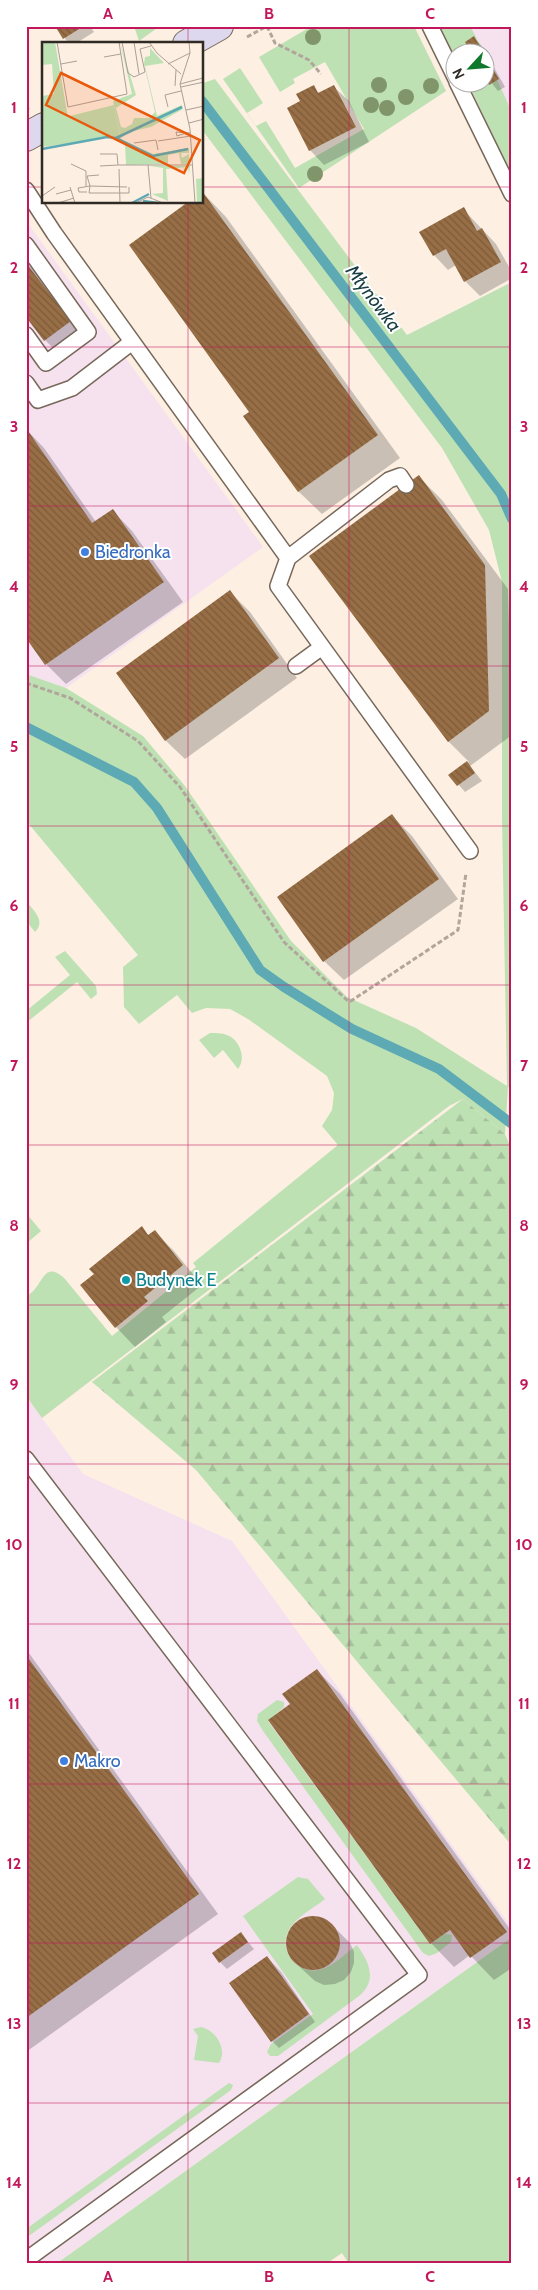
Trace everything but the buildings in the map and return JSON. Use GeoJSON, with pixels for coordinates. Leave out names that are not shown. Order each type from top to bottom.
{"type":"FeatureCollection","features":[{"type":"Feature","properties":{"kind":"street"},"geometry":{"type":"LineString","coordinates":[[191,42],[219,26]]}},
{"type":"Feature","properties":{"kind":"street"},"geometry":{"type":"LineString","coordinates":[[26,137],[42,128]]}},
{"type":"Feature","properties":{"kind":"lane"},"geometry":{"type":"LineString","coordinates":[[430,26],[446,58]]}},
{"type":"Feature","properties":{"kind":"lane"},"geometry":{"type":"LineString","coordinates":[[463,92],[512,194]]}},
{"type":"Feature","properties":{"kind":"lane"},"geometry":{"type":"LineString","coordinates":[[26,190],[54,233],[288,558]]}},
{"type":"Feature","properties":{"kind":"lane"},"geometry":{"type":"LineString","coordinates":[[26,245],[88,332],[46,363],[26,335]]}},
{"type":"Feature","properties":{"kind":"lane"},"geometry":{"type":"LineString","coordinates":[[26,383],[38,400],[72,388],[132,342]]}},
{"type":"Feature","properties":{"kind":"lane"},"geometry":{"type":"LineString","coordinates":[[406,484],[400,476],[389,480],[288,558],[278,586],[470,851]]}},
{"type":"Feature","properties":{"kind":"lane"},"geometry":{"type":"LineString","coordinates":[[296,666],[322,647]]}},
{"type":"Feature","properties":{"kind":"lane"},"geometry":{"type":"LineString","coordinates":[[26,1459],[419,1975],[26,2260]]}},
{"type":"Feature","properties":{"kind":"path"},"geometry":{"type":"LineString","coordinates":[[266,26],[275,43],[309,60],[321,74]]}},
{"type":"Feature","properties":{"kind":"path"},"geometry":{"type":"LineString","coordinates":[[26,683],[70,698],[138,741],[180,787],[284,942],[348,1002],[458,930],[470,851]]}},
{"type":"Feature","properties":{"kind":"shaded area"},"geometry":{"type":"Polygon","coordinates":[[[440,26],[512,26],[512,175],[472,92],[496,92],[496,42],[448,42],[440,26]]]}},
{"type":"Feature","properties":{"kind":"shaded area"},"geometry":{"type":"Polygon","coordinates":[[[26,221],[263,547],[66,688],[26,674],[26,221]]]}},
{"type":"Feature","properties":{"kind":"shaded area"},"geometry":{"type":"Polygon","coordinates":[[[26,1396],[83,1474],[232,1541],[512,1928],[512,1937],[56,2264],[26,2264],[26,1396]]]}},
{"type":"Feature","properties":{"kind":"green space"},"geometry":{"type":"Polygon","coordinates":[[[134,26],[160,26],[139,41],[134,26]]]}},
{"type":"Feature","properties":{"kind":"green space"},"geometry":{"type":"Polygon","coordinates":[[[312,26],[414,26],[446,91],[299,188],[223,79],[240,68],[263,103],[247,113],[256,126],[266,121],[295,168],[364,129],[325,62],[293,79],[295,83],[280,92],[259,57],[312,26]]]}},
{"type":"Feature","properties":{"kind":"green space"},"geometry":{"type":"Polygon","coordinates":[[[440,26],[470,26],[479,42],[448,42],[440,26]]]}},
{"type":"Feature","properties":{"kind":"green space"},"geometry":{"type":"Polygon","coordinates":[[[496,78],[512,112],[512,175],[472,92],[496,92],[496,78]]]}},
{"type":"Feature","properties":{"kind":"green space"},"geometry":{"type":"Polygon","coordinates":[[[215,79],[407,335],[512,282],[512,1090],[508,1087],[505,1134],[463,1099],[449,1106],[42,1418],[26,1396],[26,1296],[32,1293],[47,1273],[57,1273],[65,1279],[112,1336],[196,1267],[193,1263],[338,1145],[322,1126],[332,1110],[334,1093],[327,1076],[248,1019],[230,1009],[206,1008],[192,1013],[177,995],[139,1024],[124,1007],[123,967],[138,955],[28,823],[26,824],[26,674],[66,688],[143,736],[185,786],[291,941],[347,997],[416,1028],[507,1086],[502,818],[502,582],[489,530],[442,448],[204,132],[204,83],[215,79]]]}},
{"type":"Feature","properties":{"kind":"green space"},"geometry":{"type":"Polygon","coordinates":[[[26,901],[38,916],[39,924],[35,932],[26,921],[26,901]]]}},
{"type":"Feature","properties":{"kind":"green space"},"geometry":{"type":"Polygon","coordinates":[[[65,951],[96,986],[97,994],[91,999],[77,982],[26,1023],[26,1011],[70,975],[55,957],[65,951]]]}},
{"type":"Feature","properties":{"kind":"green space"},"geometry":{"type":"Polygon","coordinates":[[[210,1033],[225,1034],[235,1040],[242,1054],[241,1065],[238,1069],[223,1050],[214,1058],[199,1040],[210,1033]]]}},
{"type":"Feature","properties":{"kind":"green space"},"geometry":{"type":"Polygon","coordinates":[[[463,1099],[505,1134],[512,1150],[512,1846],[196,1470],[92,1382],[463,1099]]]}},
{"type":"Feature","properties":{"kind":"green space"},"geometry":{"type":"Polygon","coordinates":[[[26,1213],[41,1231],[26,1244],[26,1213]]]}},
{"type":"Feature","properties":{"kind":"green space"},"geometry":{"type":"Polygon","coordinates":[[[277,1700],[284,1702],[284,1707],[268,1721],[430,1944],[445,1934],[452,1935],[451,1942],[437,1953],[429,1956],[423,1953],[263,1731],[257,1721],[258,1714],[277,1700]]]}},
{"type":"Feature","properties":{"kind":"green space"},"geometry":{"type":"Polygon","coordinates":[[[298,1877],[308,1879],[325,1899],[301,1917],[289,1930],[286,1946],[292,1960],[298,1966],[305,1969],[322,1969],[336,1962],[357,1945],[368,1964],[370,1977],[365,1990],[359,1996],[278,2056],[270,2056],[267,2052],[271,2044],[313,2014],[243,1916],[298,1877]]]}},
{"type":"Feature","properties":{"kind":"green space"},"geometry":{"type":"Polygon","coordinates":[[[512,1937],[512,2264],[349,2264],[342,2253],[326,2264],[56,2264],[512,1937]]]}},
{"type":"Feature","properties":{"kind":"green space"},"geometry":{"type":"Polygon","coordinates":[[[201,2027],[211,2032],[219,2041],[222,2052],[219,2063],[194,2060],[198,2036],[193,2029],[201,2027]]]}},
{"type":"Feature","properties":{"kind":"green space"},"geometry":{"type":"Polygon","coordinates":[[[229,2083],[233,2085],[231,2090],[26,2238],[26,2229],[229,2083]]]}},
{"type":"Feature","properties":{"kind":"waterway","name":"Młynówka"},"geometry":{"type":"LineString","coordinates":[[204,104],[501,494],[512,519]]}},
{"type":"Feature","properties":{"kind":"waterway"},"geometry":{"type":"LineString","coordinates":[[26,727],[134,782],[157,808],[260,970],[352,1029],[439,1069],[512,1124]]}},
{"type":"Feature","properties":{"kind":"place","name":"Biedronka"},"geometry":{"type":"Point","coordinates":[85,552]}},
{"type":"Feature","properties":{"kind":"place","name":"Budynek E"},"geometry":{"type":"Point","coordinates":[126,1280]}},
{"type":"Feature","properties":{"kind":"place","name":"Makro"},"geometry":{"type":"Point","coordinates":[64,1761]}}]}
